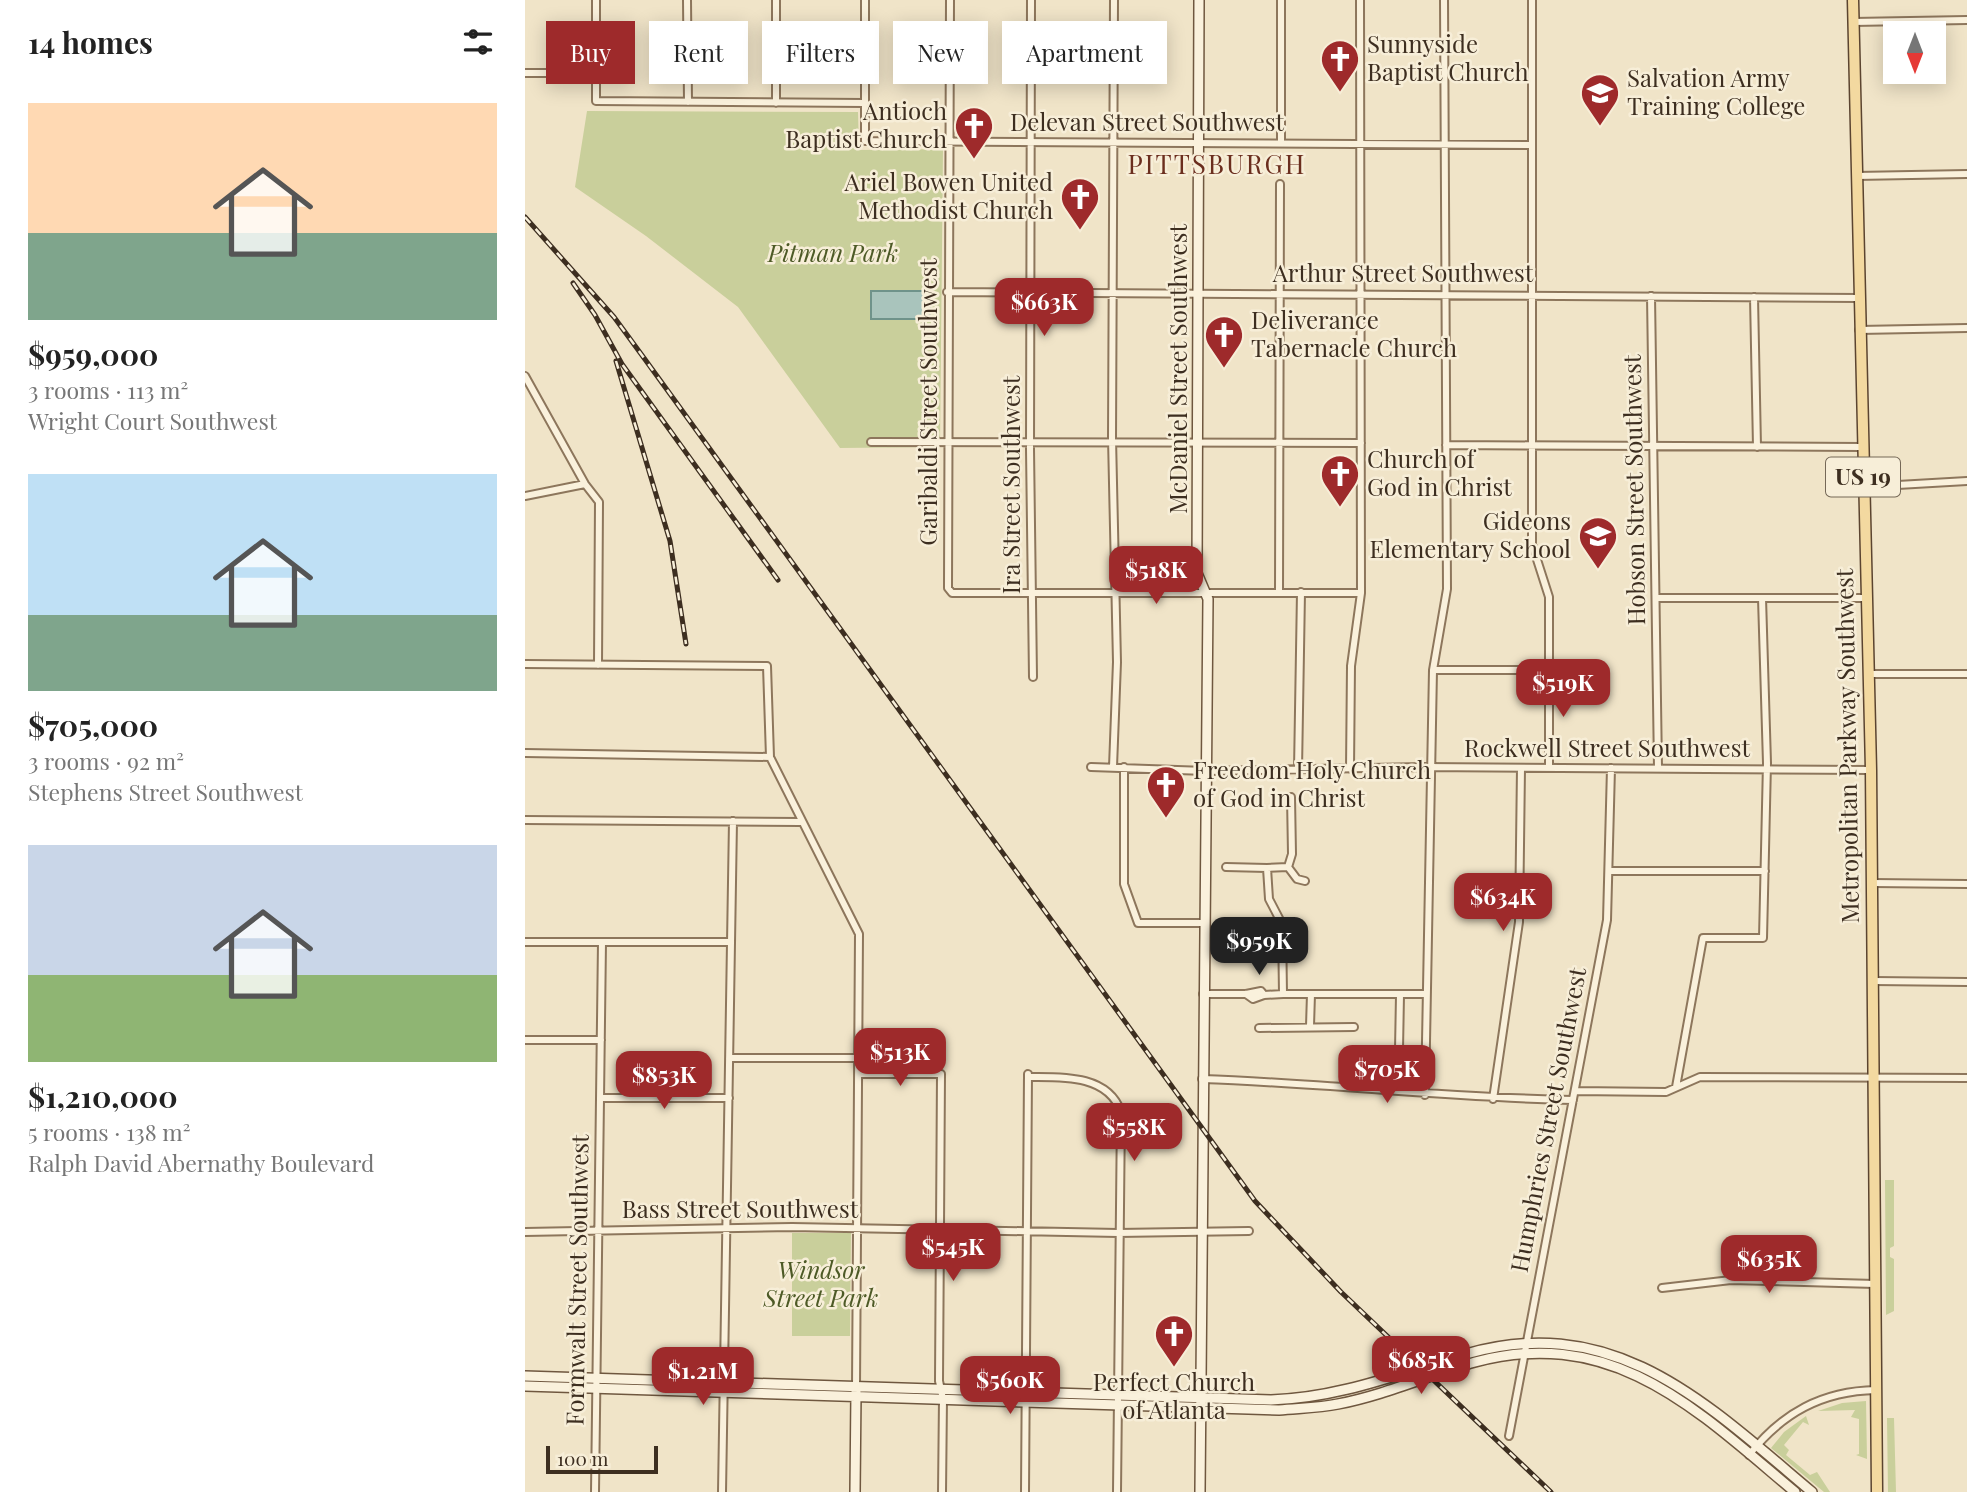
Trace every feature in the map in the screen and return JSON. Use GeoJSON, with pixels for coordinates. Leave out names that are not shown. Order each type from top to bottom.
{"type":"FeatureCollection","features":[{"type":"Feature","properties":{"kind":"main road","name":"McDaniel Street Southwest"},"geometry":{"type":"LineString","coordinates":[[1199,0],[1196,573],[1208,599],[1202,1079],[1201,1492]]}},
{"type":"Feature","properties":{"kind":"main road","name":"Metropolitan Parkway Southwest"},"geometry":{"type":"LineString","coordinates":[[1853,0],[1871,770],[1877,1492]]}},
{"type":"Feature","properties":{"kind":"main road"},"geometry":{"type":"LineString","coordinates":[[525,1386],[724,1382],[856,1387],[1026,1402],[1117,1405],[1202,1403],[1325,1396],[1374,1385],[1473,1353],[1582,1347],[1629,1360],[1683,1388],[1812,1492]]}},
{"type":"Feature","properties":{"kind":"main road"},"geometry":{"type":"LineString","coordinates":[[1525,1349],[1586,1358],[1652,1381],[1679,1397],[1795,1492]]}},
{"type":"Feature","properties":{"kind":"main road"},"geometry":{"type":"LineString","coordinates":[[525,1376],[724,1393],[856,1398],[1026,1391],[1117,1394],[1202,1403]]}},
{"type":"Feature","properties":{"kind":"main road"},"geometry":{"type":"LineString","coordinates":[[855,1492],[856,1387]]}},
{"type":"Feature","properties":{"kind":"street"},"geometry":{"type":"LineString","coordinates":[[596,0],[596,21]]}},
{"type":"Feature","properties":{"kind":"street"},"geometry":{"type":"LineString","coordinates":[[687,0],[688,102]]}},
{"type":"Feature","properties":{"kind":"street"},"geometry":{"type":"LineString","coordinates":[[776,0],[776,103]]}},
{"type":"Feature","properties":{"kind":"street"},"geometry":{"type":"LineString","coordinates":[[596,84],[596,102],[865,103],[865,0]]}},
{"type":"Feature","properties":{"kind":"street","name":"Garibaldi Street Southwest"},"geometry":{"type":"LineString","coordinates":[[950,0],[948,588],[953,593],[1031,593]]}},
{"type":"Feature","properties":{"kind":"street","name":"Ira Street Southwest"},"geometry":{"type":"LineString","coordinates":[[1031,0],[1030,443],[1034,677]]}},
{"type":"Feature","properties":{"kind":"street"},"geometry":{"type":"LineString","coordinates":[[1113,767],[1114,0]]}},
{"type":"Feature","properties":{"kind":"street"},"geometry":{"type":"LineString","coordinates":[[1281,0],[1281,142]]}},
{"type":"Feature","properties":{"kind":"street"},"geometry":{"type":"LineString","coordinates":[[1350,769],[1351,666],[1360,593],[1360,0]]}},
{"type":"Feature","properties":{"kind":"street"},"geometry":{"type":"LineString","coordinates":[[1425,1095],[1429,767],[1433,670],[1447,589],[1444,0]]}},
{"type":"Feature","properties":{"kind":"street"},"geometry":{"type":"LineString","coordinates":[[1532,0],[1532,544],[1549,597],[1549,768]]}},
{"type":"Feature","properties":{"kind":"street"},"geometry":{"type":"LineString","coordinates":[[1853,22],[1967,20]]}},
{"type":"Feature","properties":{"kind":"street"},"geometry":{"type":"LineString","coordinates":[[525,73],[546,73]]}},
{"type":"Feature","properties":{"kind":"street","name":"Delevan Street Southwest"},"geometry":{"type":"LineString","coordinates":[[865,103],[865,141],[1532,145]]}},
{"type":"Feature","properties":{"kind":"street"},"geometry":{"type":"LineString","coordinates":[[1856,176],[1967,174]]}},
{"type":"Feature","properties":{"kind":"street"},"geometry":{"type":"LineString","coordinates":[[1279,592],[1280,184]]}},
{"type":"Feature","properties":{"kind":"street","name":"Arthur Street Southwest"},"geometry":{"type":"LineString","coordinates":[[947,292],[1859,298]]}},
{"type":"Feature","properties":{"kind":"street","name":"Hobson Street Southwest"},"geometry":{"type":"LineString","coordinates":[[1651,296],[1658,768]]}},
{"type":"Feature","properties":{"kind":"street"},"geometry":{"type":"LineString","coordinates":[[1754,297],[1757,447]]}},
{"type":"Feature","properties":{"kind":"street"},"geometry":{"type":"LineString","coordinates":[[1859,330],[1967,328]]}},
{"type":"Feature","properties":{"kind":"street"},"geometry":{"type":"LineString","coordinates":[[525,376],[585,484],[599,502],[598,665]]}},
{"type":"Feature","properties":{"kind":"street"},"geometry":{"type":"LineString","coordinates":[[871,442],[1360,443]]}},
{"type":"Feature","properties":{"kind":"street"},"geometry":{"type":"LineString","coordinates":[[1446,445],[1862,447]]}},
{"type":"Feature","properties":{"kind":"street"},"geometry":{"type":"LineString","coordinates":[[1863,487],[1967,481]]}},
{"type":"Feature","properties":{"kind":"street"},"geometry":{"type":"LineString","coordinates":[[525,496],[585,484]]}},
{"type":"Feature","properties":{"kind":"street"},"geometry":{"type":"LineString","coordinates":[[1299,770],[1301,592]]}},
{"type":"Feature","properties":{"kind":"street"},"geometry":{"type":"LineString","coordinates":[[1031,593],[1360,593]]}},
{"type":"Feature","properties":{"kind":"street"},"geometry":{"type":"LineString","coordinates":[[1656,597],[1867,598]]}},
{"type":"Feature","properties":{"kind":"street"},"geometry":{"type":"LineString","coordinates":[[1676,1087],[1703,938],[1763,938],[1767,769],[1762,598]]}},
{"type":"Feature","properties":{"kind":"street"},"geometry":{"type":"LineString","coordinates":[[525,663],[767,666],[770,757],[859,934],[856,1387]]}},
{"type":"Feature","properties":{"kind":"street"},"geometry":{"type":"LineString","coordinates":[[1433,670],[1549,670]]}},
{"type":"Feature","properties":{"kind":"street"},"geometry":{"type":"LineString","coordinates":[[1869,674],[1967,674]]}},
{"type":"Feature","properties":{"kind":"street"},"geometry":{"type":"LineString","coordinates":[[525,752],[770,757]]}},
{"type":"Feature","properties":{"kind":"street","name":"Rockwell Street Southwest"},"geometry":{"type":"LineString","coordinates":[[1091,767],[1206,771],[1429,767],[1871,770]]}},
{"type":"Feature","properties":{"kind":"street"},"geometry":{"type":"LineString","coordinates":[[1125,767],[1124,884],[1138,923],[1204,923]]}},
{"type":"Feature","properties":{"kind":"street"},"geometry":{"type":"LineString","coordinates":[[1493,1099],[1519,922],[1521,768]]}},
{"type":"Feature","properties":{"kind":"street","name":"Humphries Street Southwest"},"geometry":{"type":"LineString","coordinates":[[1509,1436],[1607,920],[1611,768]]}},
{"type":"Feature","properties":{"kind":"street"},"geometry":{"type":"LineString","coordinates":[[1288,867],[1292,853],[1291,797]]}},
{"type":"Feature","properties":{"kind":"street"},"geometry":{"type":"LineString","coordinates":[[525,820],[800,821]]}},
{"type":"Feature","properties":{"kind":"street"},"geometry":{"type":"LineString","coordinates":[[722,1492],[733,821]]}},
{"type":"Feature","properties":{"kind":"street"},"geometry":{"type":"LineString","coordinates":[[1226,867],[1288,867]]}},
{"type":"Feature","properties":{"kind":"street"},"geometry":{"type":"LineString","coordinates":[[1288,867],[1297,879],[1305,881]]}},
{"type":"Feature","properties":{"kind":"street"},"geometry":{"type":"LineString","coordinates":[[1267,868],[1269,900],[1282,924],[1283,994]]}},
{"type":"Feature","properties":{"kind":"street"},"geometry":{"type":"LineString","coordinates":[[1610,871],[1765,872]]}},
{"type":"Feature","properties":{"kind":"street"},"geometry":{"type":"LineString","coordinates":[[1872,883],[1967,884]]}},
{"type":"Feature","properties":{"kind":"street"},"geometry":{"type":"LineString","coordinates":[[525,942],[730,942]]}},
{"type":"Feature","properties":{"kind":"street","name":"Formwalt Street Southwest"},"geometry":{"type":"LineString","coordinates":[[595,1492],[602,942]]}},
{"type":"Feature","properties":{"kind":"street"},"geometry":{"type":"LineString","coordinates":[[1873,981],[1967,982]]}},
{"type":"Feature","properties":{"kind":"street"},"geometry":{"type":"LineString","coordinates":[[1203,994],[1246,994],[1261,991],[1264,995],[1426,994]]}},
{"type":"Feature","properties":{"kind":"street"},"geometry":{"type":"LineString","coordinates":[[1310,1026],[1311,994]]}},
{"type":"Feature","properties":{"kind":"street"},"geometry":{"type":"LineString","coordinates":[[1399,1050],[1400,995]]}},
{"type":"Feature","properties":{"kind":"street"},"geometry":{"type":"LineString","coordinates":[[1259,1028],[1354,1027]]}},
{"type":"Feature","properties":{"kind":"street"},"geometry":{"type":"LineString","coordinates":[[525,1040],[601,1040]]}},
{"type":"Feature","properties":{"kind":"street"},"geometry":{"type":"LineString","coordinates":[[729,1058],[858,1058]]}},
{"type":"Feature","properties":{"kind":"street"},"geometry":{"type":"LineString","coordinates":[[858,1074],[941,1074],[942,1492]]}},
{"type":"Feature","properties":{"kind":"street"},"geometry":{"type":"LineString","coordinates":[[1025,1492],[1028,1076],[1075,1077],[1090,1082],[1117,1098],[1121,1112],[1117,1492]]}},
{"type":"Feature","properties":{"kind":"street"},"geometry":{"type":"LineString","coordinates":[[1575,1091],[1666,1092],[1700,1077],[1967,1078]]}},
{"type":"Feature","properties":{"kind":"street"},"geometry":{"type":"LineString","coordinates":[[1202,1079],[1332,1084],[1425,1095],[1493,1099],[1573,1100]]}},
{"type":"Feature","properties":{"kind":"street"},"geometry":{"type":"LineString","coordinates":[[600,1098],[729,1098]]}},
{"type":"Feature","properties":{"kind":"street","name":"Bass Street Southwest"},"geometry":{"type":"LineString","coordinates":[[525,1231],[727,1227],[1118,1233],[1249,1231]]}},
{"type":"Feature","properties":{"kind":"street"},"geometry":{"type":"LineString","coordinates":[[1662,1288],[1731,1280],[1875,1284]]}},
{"type":"Feature","properties":{"kind":"street"},"geometry":{"type":"LineString","coordinates":[[1749,1455],[1777,1424],[1807,1405],[1842,1393],[1876,1390]]}},
{"type":"Feature","properties":{"kind":"green space","name":"Pitman Park"},"geometry":{"type":"Polygon","coordinates":[[[587,111],[858,112],[859,150],[943,149],[940,447],[840,448],[738,307],[646,236],[575,187],[587,111]]]}},
{"type":"Feature","properties":{"kind":"green space"},"geometry":{"type":"Polygon","coordinates":[[[1885,1180],[1894,1180],[1894,1246],[1890,1248],[1890,1257],[1894,1259],[1894,1311],[1886,1315],[1885,1180]]]}},
{"type":"Feature","properties":{"kind":"green space","name":"Windsor Street Park"},"geometry":{"type":"Polygon","coordinates":[[[792,1233],[851,1233],[850,1336],[792,1336],[792,1233]]]}},
{"type":"Feature","properties":{"kind":"green space"},"geometry":{"type":"Polygon","coordinates":[[[1866,1401],[1867,1459],[1856,1455],[1859,1454],[1859,1419],[1851,1417],[1855,1410],[1818,1411],[1842,1403],[1866,1401]]]}},
{"type":"Feature","properties":{"kind":"green space"},"geometry":{"type":"Polygon","coordinates":[[[1806,1416],[1809,1425],[1803,1422],[1784,1445],[1789,1450],[1786,1455],[1810,1475],[1817,1472],[1830,1492],[1824,1492],[1771,1448],[1784,1432],[1806,1416]]]}},
{"type":"Feature","properties":{"kind":"green space"},"geometry":{"type":"Polygon","coordinates":[[[1887,1418],[1894,1418],[1896,1492],[1888,1492],[1887,1418]]]}},
{"type":"Feature","properties":{"kind":"water"},"geometry":{"type":"Polygon","coordinates":[[[871,291],[930,291],[930,319],[871,319],[871,291]]]}},
{"type":"Feature","properties":{"kind":"railway"},"geometry":{"type":"LineString","coordinates":[[525,217],[614,317],[1255,1201],[1341,1292],[1551,1492]]}},
{"type":"Feature","properties":{"kind":"railway"},"geometry":{"type":"LineString","coordinates":[[573,283],[595,315],[622,364],[778,580]]}},
{"type":"Feature","properties":{"kind":"railway"},"geometry":{"type":"LineString","coordinates":[[616,361],[670,541],[686,644]]}},
{"type":"Feature","properties":{"kind":"place","name":"Sunnyside Baptist Church"},"geometry":{"type":"Point","coordinates":[1340,93]}},
{"type":"Feature","properties":{"kind":"place","name":"Salvation Army Training College"},"geometry":{"type":"Point","coordinates":[1600,127]}},
{"type":"Feature","properties":{"kind":"place","name":"Antioch Baptist Church"},"geometry":{"type":"Point","coordinates":[974,160]}},
{"type":"Feature","properties":{"kind":"place","name":"Ariel Bowen United Methodist Church"},"geometry":{"type":"Point","coordinates":[1080,231]}},
{"type":"Feature","properties":{"kind":"place","name":"Deliverance Tabernacle Church"},"geometry":{"type":"Point","coordinates":[1224,369]}},
{"type":"Feature","properties":{"kind":"place","name":"Church of God in Christ"},"geometry":{"type":"Point","coordinates":[1340,508]}},
{"type":"Feature","properties":{"kind":"place","name":"Gideons Elementary School"},"geometry":{"type":"Point","coordinates":[1598,570]}},
{"type":"Feature","properties":{"kind":"place","name":"Freedom Holy Church of God in Christ"},"geometry":{"type":"Point","coordinates":[1166,819]}},
{"type":"Feature","properties":{"kind":"place","name":"Perfect Church of Atlanta"},"geometry":{"type":"Point","coordinates":[1174,1368]}},
{"type":"Feature","properties":{"kind":"district","name":"PITTSBURGH"},"geometry":{"type":"Point","coordinates":[1217,165]}}]}
